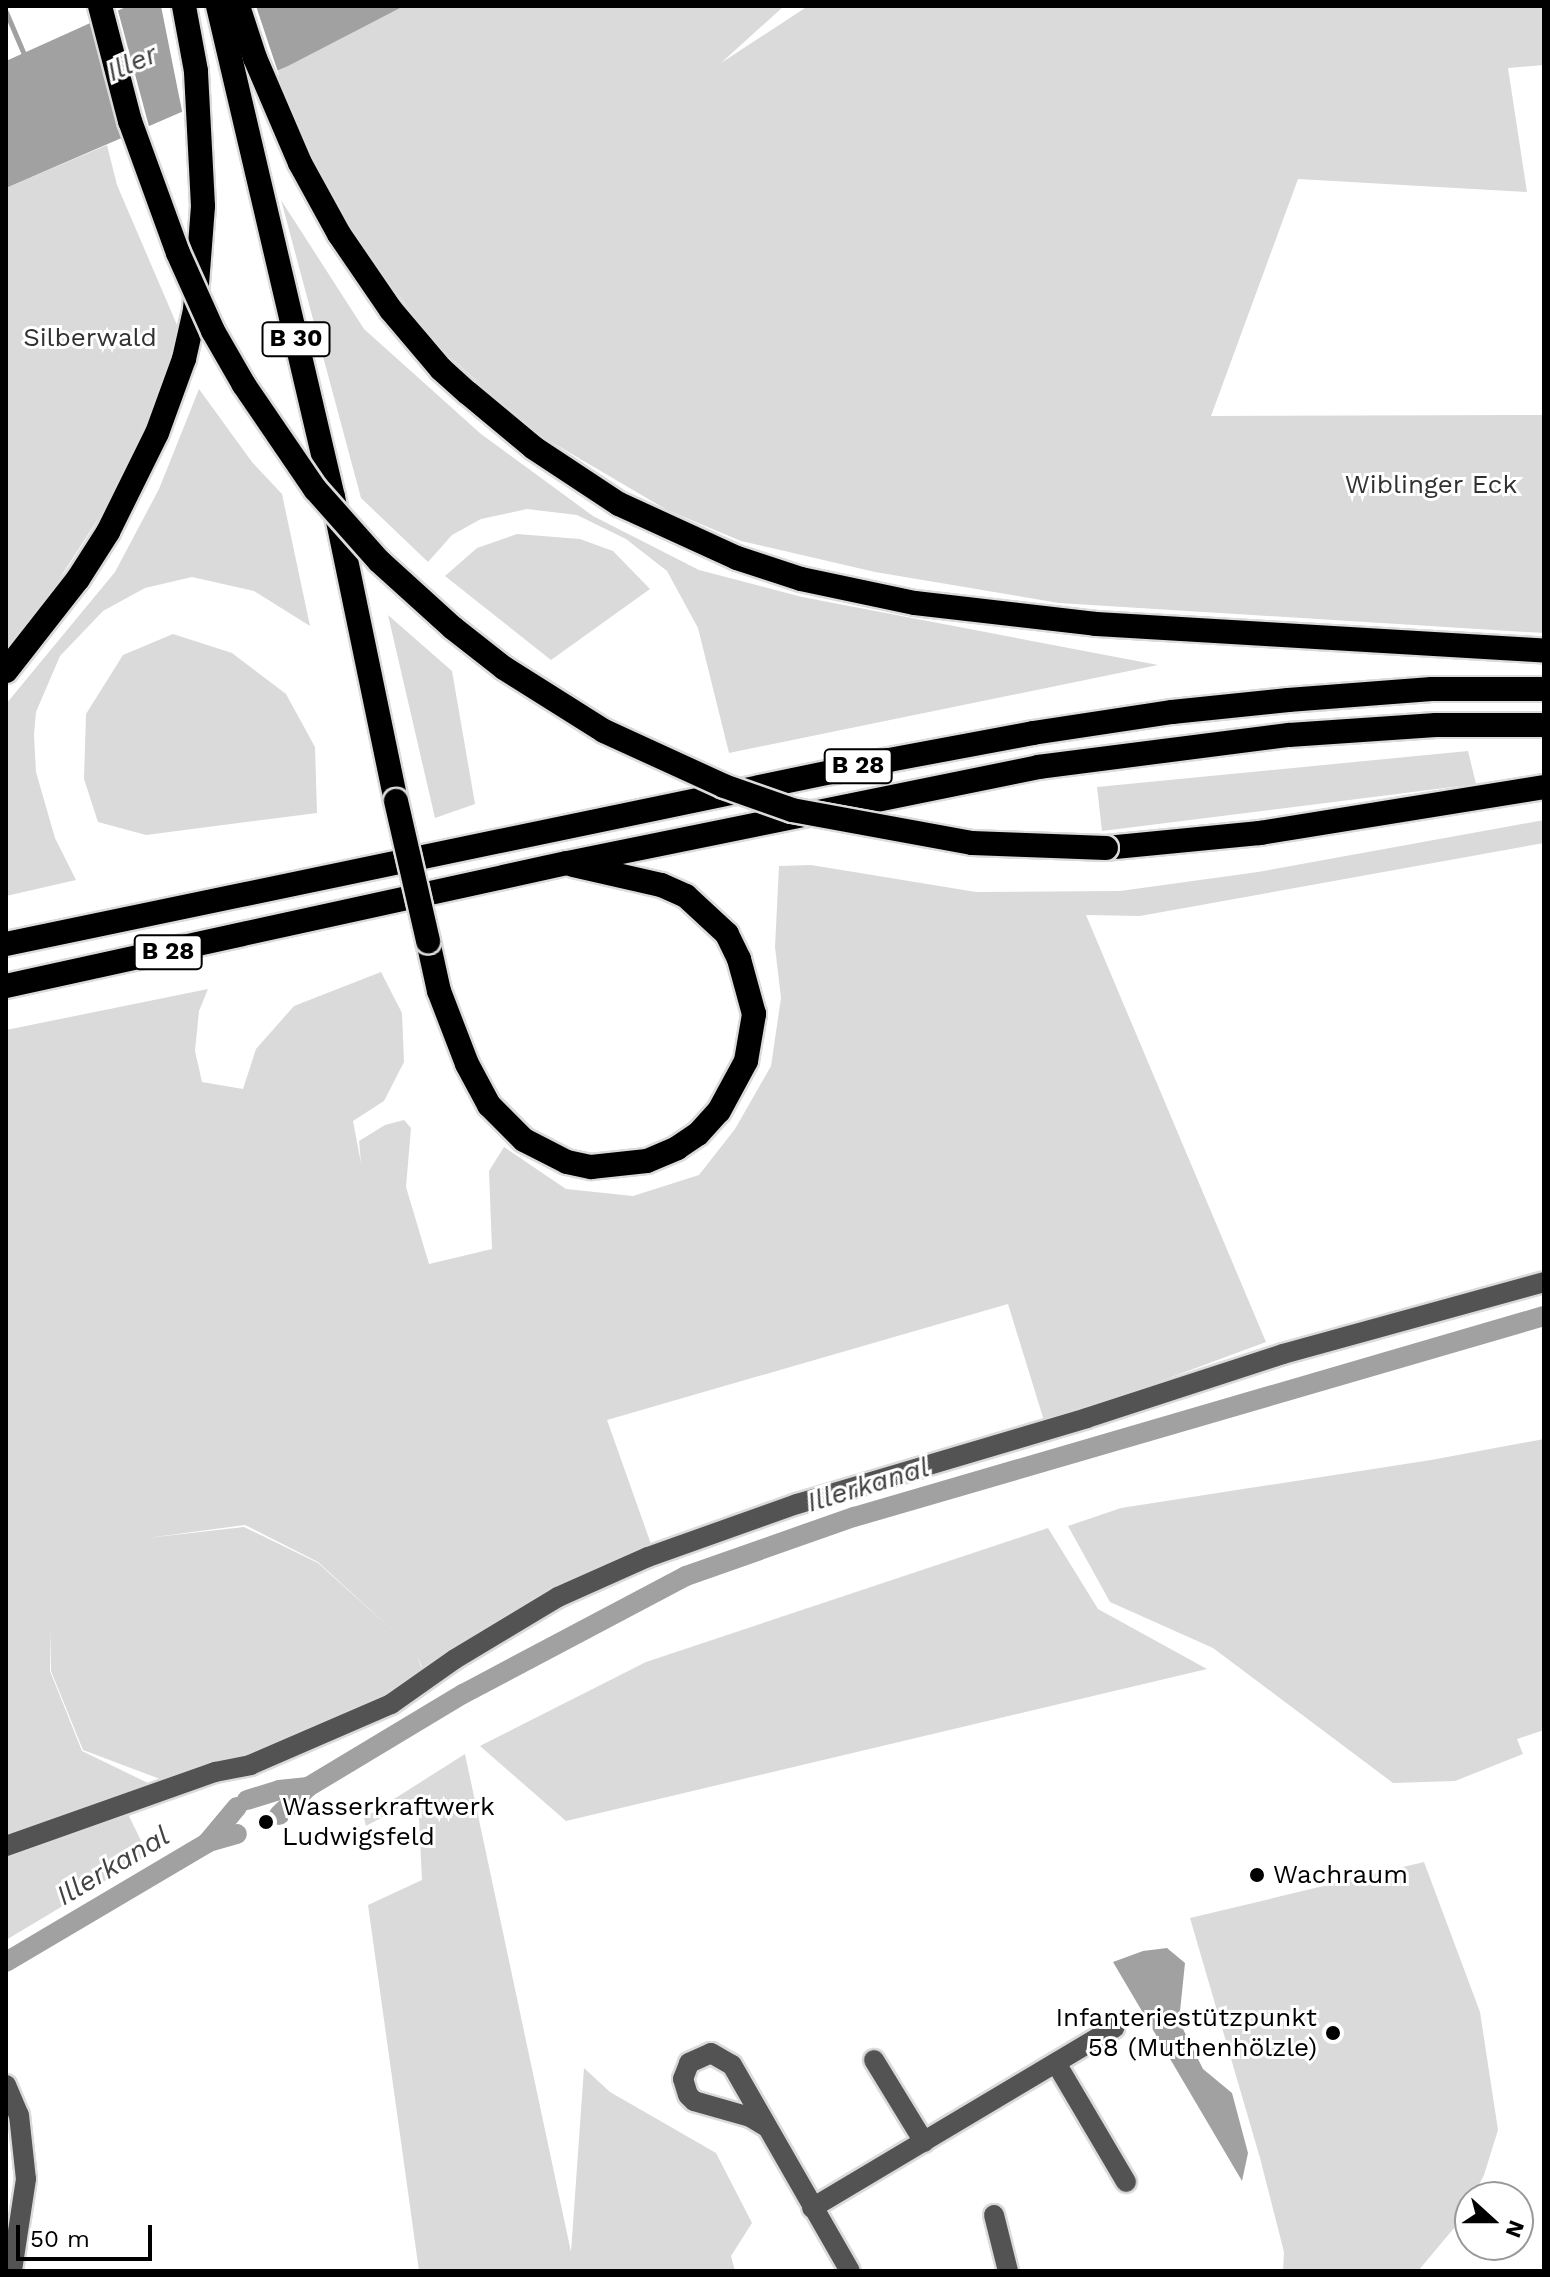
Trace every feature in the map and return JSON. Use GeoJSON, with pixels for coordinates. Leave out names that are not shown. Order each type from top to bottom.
{"type":"FeatureCollection","features":[{"type":"Feature","properties":{"kind":"highway"},"geometry":{"type":"LineString","coordinates":[[100,6],[130,121],[178,253],[213,331],[244,385],[315,489],[379,561],[453,628],[504,668],[604,731],[724,786],[792,810],[972,843],[1106,848],[1260,833],[1544,787]]}},
{"type":"Feature","properties":{"kind":"highway"},"geometry":{"type":"LineString","coordinates":[[6,671],[78,579],[123,504],[157,433],[184,359],[195,310],[203,206],[196,71],[184,6]]}},
{"type":"Feature","properties":{"kind":"highway","name":"B 30"},"geometry":{"type":"LineString","coordinates":[[218,6],[333,497],[396,801],[451,1026],[489,1105],[524,1140],[567,1162],[591,1167],[647,1161],[698,1134],[719,1111],[746,1061],[754,1014],[739,959],[727,934],[686,896],[661,885],[567,863]]}},
{"type":"Feature","properties":{"kind":"highway"},"geometry":{"type":"LineString","coordinates":[[238,6],[255,58],[300,163],[339,234],[391,310],[441,369],[468,393],[534,448],[619,504],[737,558],[801,579],[915,603],[993,615],[1096,624],[1544,651]]}},
{"type":"Feature","properties":{"kind":"highway","name":"B 28"},"geometry":{"type":"LineString","coordinates":[[6,944],[889,760],[1033,733],[1172,712],[1288,700],[1432,689],[1544,689]]}},
{"type":"Feature","properties":{"kind":"highway","name":"B 28"},"geometry":{"type":"LineString","coordinates":[[6,986],[908,792],[1175,747],[1436,725],[1544,725]]}},
{"type":"Feature","properties":{"kind":"street"},"geometry":{"type":"LineString","coordinates":[[6,1846],[215,1772],[250,1765],[391,1704],[455,1659],[558,1597],[648,1557],[797,1504],[1072,1423],[1283,1354],[1544,1282]]}},
{"type":"Feature","properties":{"kind":"street"},"geometry":{"type":"LineString","coordinates":[[812,2208],[1114,2028]]}},
{"type":"Feature","properties":{"kind":"street"},"geometry":{"type":"LineString","coordinates":[[874,2060],[924,2142]]}},
{"type":"Feature","properties":{"kind":"street"},"geometry":{"type":"LineString","coordinates":[[1056,2063],[1126,2182]]}},
{"type":"Feature","properties":{"kind":"street"},"geometry":{"type":"LineString","coordinates":[[6,2085],[19,2115],[26,2179],[12,2271]]}},
{"type":"Feature","properties":{"kind":"street"},"geometry":{"type":"LineString","coordinates":[[765,2126],[850,2271]]}},
{"type":"Feature","properties":{"kind":"street"},"geometry":{"type":"LineString","coordinates":[[994,2215],[1008,2271]]}},
{"type":"Feature","properties":{"kind":"green space","name":"Wiblinger Eck"},"geometry":{"type":"Polygon","coordinates":[[[404,6],[784,6],[721,63],[808,6],[1544,6],[1544,65],[1508,68],[1527,192],[1298,179],[1211,416],[1544,415],[1544,633],[1059,603],[875,572],[741,541],[667,510],[531,430],[438,346],[362,248],[317,174],[275,72],[404,6]]]}},
{"type":"Feature","properties":{"kind":"green space","name":"Silberwald"},"geometry":{"type":"Polygon","coordinates":[[[107,145],[117,185],[183,339],[113,496],[34,618],[6,651],[6,188],[107,145]]]}},
{"type":"Feature","properties":{"kind":"green space"},"geometry":{"type":"Polygon","coordinates":[[[281,200],[364,329],[481,434],[593,516],[699,570],[802,597],[1158,665],[729,753],[698,628],[667,571],[626,539],[577,515],[527,509],[481,519],[452,535],[428,562],[361,498],[281,200]]]}},
{"type":"Feature","properties":{"kind":"green space"},"geometry":{"type":"Polygon","coordinates":[[[199,389],[252,462],[282,494],[310,626],[254,591],[192,577],[145,588],[103,611],[60,656],[36,712],[36,772],[55,838],[76,880],[6,896],[6,704],[115,572],[159,489],[199,389]]]}},
{"type":"Feature","properties":{"kind":"green space"},"geometry":{"type":"Polygon","coordinates":[[[517,534],[580,539],[613,551],[650,589],[551,660],[445,576],[477,548],[517,534]]]}},
{"type":"Feature","properties":{"kind":"green space"},"geometry":{"type":"Polygon","coordinates":[[[388,615],[452,671],[475,804],[435,818],[388,615]]]}},
{"type":"Feature","properties":{"kind":"green space"},"geometry":{"type":"Polygon","coordinates":[[[173,634],[232,653],[286,694],[315,747],[317,813],[146,835],[98,822],[84,779],[86,714],[123,655],[173,634]]]}},
{"type":"Feature","properties":{"kind":"green space"},"geometry":{"type":"Polygon","coordinates":[[[1468,751],[1476,784],[1102,831],[1097,787],[1468,751]]]}},
{"type":"Feature","properties":{"kind":"green space"},"geometry":{"type":"Polygon","coordinates":[[[1544,820],[1544,843],[1140,916],[1086,915],[1266,1342],[1045,1424],[1008,1304],[607,1420],[651,1544],[560,1591],[425,1674],[417,1656],[424,1675],[293,1756],[160,1779],[83,1750],[51,1671],[50,1627],[50,1671],[82,1751],[150,1784],[6,1843],[6,1030],[208,989],[199,1011],[195,1051],[202,1082],[243,1089],[256,1049],[294,1006],[381,972],[402,1013],[404,1062],[384,1101],[353,1121],[361,1163],[359,1141],[385,1125],[404,1120],[411,1128],[406,1187],[429,1264],[492,1249],[489,1171],[504,1147],[566,1189],[633,1196],[699,1175],[735,1129],[771,1066],[781,998],[775,947],[779,866],[811,865],[976,892],[1120,891],[1258,872],[1544,820]],[[245,1525],[147,1538],[244,1527],[318,1563],[400,1637],[318,1562],[245,1525]]]}},
{"type":"Feature","properties":{"kind":"green space"},"geometry":{"type":"Polygon","coordinates":[[[1544,1439],[1544,1730],[1517,1739],[1523,1754],[1455,1781],[1393,1783],[1213,1648],[1110,1602],[1068,1526],[1121,1508],[1431,1460],[1544,1439]]]}},
{"type":"Feature","properties":{"kind":"green space"},"geometry":{"type":"Polygon","coordinates":[[[1048,1528],[1098,1609],[1207,1669],[566,1821],[480,1746],[646,1662],[1048,1528]]]}},
{"type":"Feature","properties":{"kind":"green space"},"geometry":{"type":"Polygon","coordinates":[[[465,1754],[571,2252],[584,2068],[610,2092],[716,2153],[752,2223],[731,2256],[735,2271],[419,2271],[368,1905],[422,1880],[418,1798],[366,1826],[364,1818],[465,1754]]]}},
{"type":"Feature","properties":{"kind":"green space"},"geometry":{"type":"Polygon","coordinates":[[[126,1810],[148,1855],[6,1940],[6,1854],[126,1810]]]}},
{"type":"Feature","properties":{"kind":"green space"},"geometry":{"type":"Polygon","coordinates":[[[1424,1862],[1480,2012],[1498,2130],[1481,2181],[1454,2181],[1454,2228],[1418,2271],[1283,2271],[1284,2252],[1260,2158],[1190,1918],[1424,1862]]]}},
{"type":"Feature","properties":{"kind":"water","name":"Iller"},"geometry":{"type":"Polygon","coordinates":[[[128,6],[404,6],[288,66],[6,188],[6,61],[128,6]]]}},
{"type":"Feature","properties":{"kind":"water"},"geometry":{"type":"Polygon","coordinates":[[[1167,1948],[1185,1963],[1179,2021],[1203,2069],[1232,2093],[1248,2153],[1242,2181],[1113,1962],[1143,1951],[1167,1948]]]}},
{"type":"Feature","properties":{"kind":"pier"},"geometry":{"type":"Polygon","coordinates":[[[161,6],[256,6],[279,75],[183,116],[161,6]]]}},
{"type":"Feature","properties":{"kind":"pier"},"geometry":{"type":"Polygon","coordinates":[[[117,7],[150,130],[121,137],[88,15],[117,7]]]}},
{"type":"Feature","properties":{"kind":"waterway"},"geometry":{"type":"LineString","coordinates":[[6,12],[26,59]]}},
{"type":"Feature","properties":{"kind":"waterway","name":"Illerkanal"},"geometry":{"type":"LineString","coordinates":[[247,1800],[279,1790],[308,1787],[463,1694],[686,1576],[854,1517],[1544,1316]]}},
{"type":"Feature","properties":{"kind":"waterway"},"geometry":{"type":"LineString","coordinates":[[279,1815],[308,1787]]}},
{"type":"Feature","properties":{"kind":"waterway","name":"Illerkanal"},"geometry":{"type":"LineString","coordinates":[[6,1962],[207,1843],[237,1807]]}},
{"type":"Feature","properties":{"kind":"waterway"},"geometry":{"type":"LineString","coordinates":[[209,1842],[237,1834]]}},
{"type":"Feature","properties":{"kind":"place","name":"Wasserkraftwerk Ludwigsfeld"},"geometry":{"type":"Point","coordinates":[266,1822]}},
{"type":"Feature","properties":{"kind":"place","name":"Wachraum"},"geometry":{"type":"Point","coordinates":[1257,1875]}},
{"type":"Feature","properties":{"kind":"place","name":"Infanteriestützpunkt 58 (Muthenhölzle)"},"geometry":{"type":"Point","coordinates":[1333,2033]}}]}
